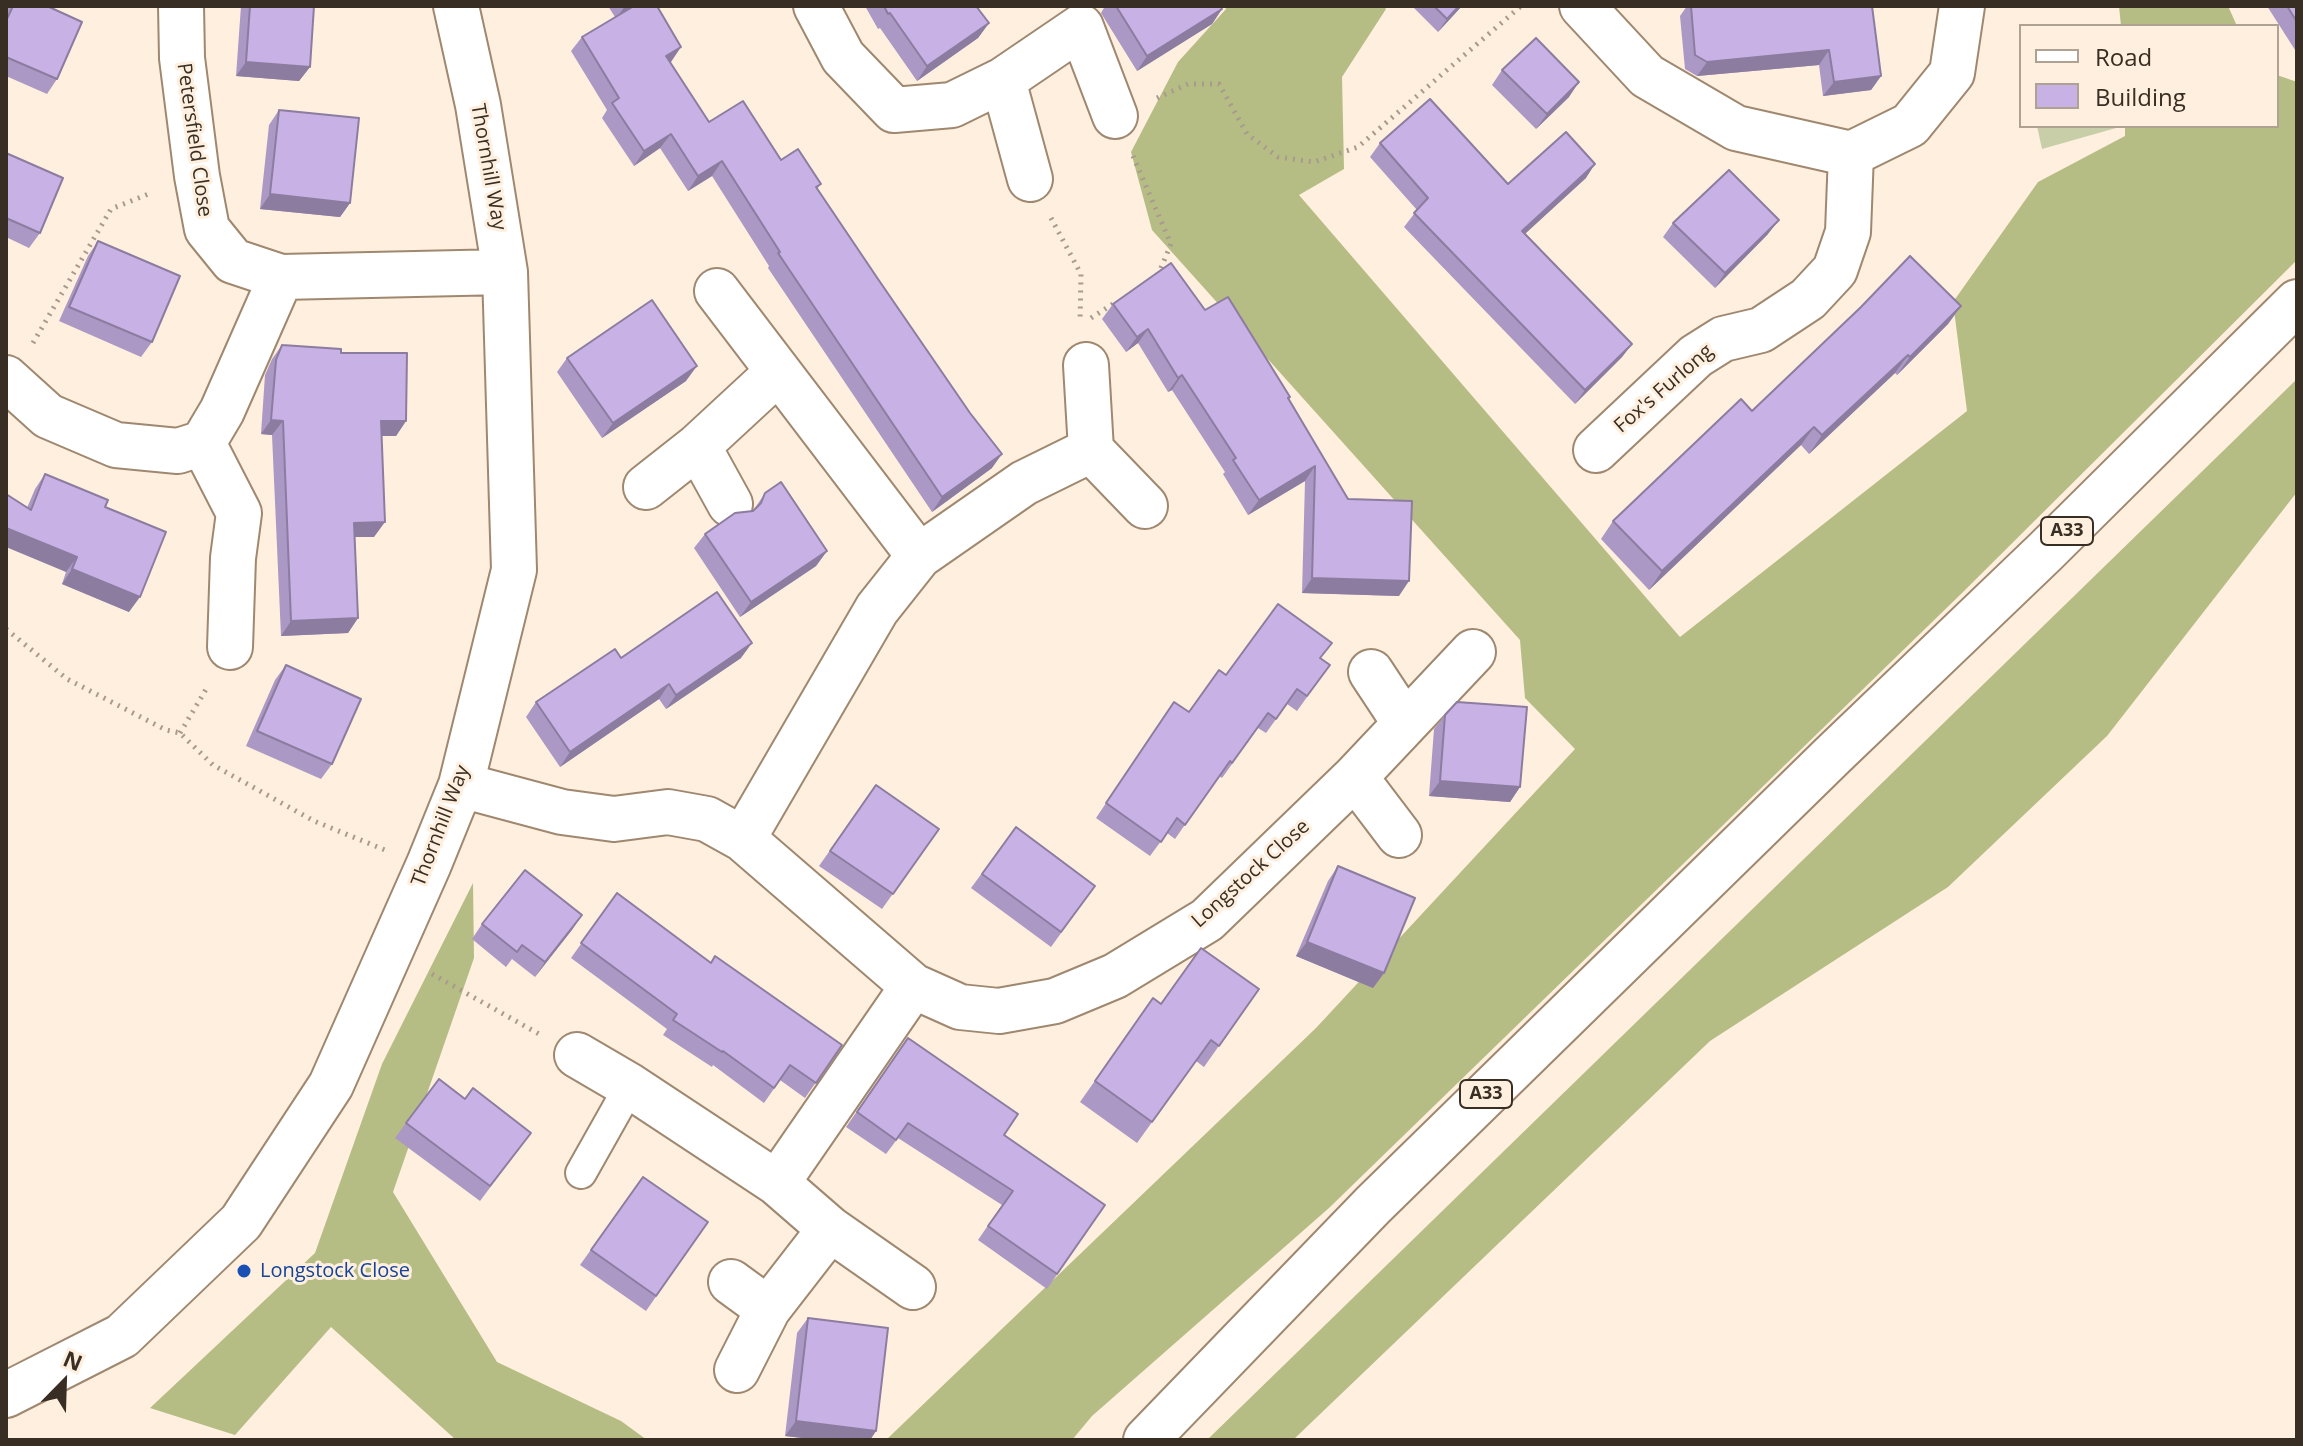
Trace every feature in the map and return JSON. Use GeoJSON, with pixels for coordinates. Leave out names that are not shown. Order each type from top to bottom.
{"type":"FeatureCollection","features":[{"type":"Feature","properties":{"kind":"main road","name":"Petersfield Close"},"geometry":{"type":"LineString","coordinates":[[181,6],[182,58],[207,229],[233,261],[281,277],[505,272]]}},
{"type":"Feature","properties":{"kind":"main road","name":"Thornhill Way"},"geometry":{"type":"LineString","coordinates":[[6,1395],[122,1336],[241,1222],[331,1085],[461,785],[514,570],[505,272],[478,105],[456,6]]}},
{"type":"Feature","properties":{"kind":"main road"},"geometry":{"type":"LineString","coordinates":[[816,6],[843,57],[894,110],[952,105],[1003,80],[1081,27],[1115,116]]}},
{"type":"Feature","properties":{"kind":"main road"},"geometry":{"type":"LineString","coordinates":[[1582,6],[1647,76],[1736,128],[1851,154],[1910,125],[1952,73],[1962,6]]}},
{"type":"Feature","properties":{"kind":"main road"},"geometry":{"type":"LineString","coordinates":[[1003,80],[1030,179]]}},
{"type":"Feature","properties":{"kind":"main road","name":"Fox's Furlong"},"geometry":{"type":"LineString","coordinates":[[1596,450],[1696,356],[1723,339],[1761,330],[1808,299],[1835,270],[1848,232],[1851,154]]}},
{"type":"Feature","properties":{"kind":"main road"},"geometry":{"type":"LineString","coordinates":[[8,380],[48,416],[116,445],[178,451],[203,443],[222,411],[281,277]]}},
{"type":"Feature","properties":{"kind":"main road"},"geometry":{"type":"LineString","coordinates":[[717,291],[919,556]]}},
{"type":"Feature","properties":{"kind":"main road","name":"A33"},"geometry":{"type":"LineString","coordinates":[[1146,1440],[1373,1205],[2045,552],[2297,302]]}},
{"type":"Feature","properties":{"kind":"main road"},"geometry":{"type":"LineString","coordinates":[[1086,365],[1091,450],[1145,506]]}},
{"type":"Feature","properties":{"kind":"main road"},"geometry":{"type":"LineString","coordinates":[[646,487],[698,446],[778,372]]}},
{"type":"Feature","properties":{"kind":"main road"},"geometry":{"type":"LineString","coordinates":[[203,443],[239,513],[233,558],[230,647]]}},
{"type":"Feature","properties":{"kind":"main road"},"geometry":{"type":"LineString","coordinates":[[698,446],[730,504]]}},
{"type":"Feature","properties":{"kind":"main road"},"geometry":{"type":"LineString","coordinates":[[743,839],[877,609],[919,556],[1024,483],[1091,450]]}},
{"type":"Feature","properties":{"kind":"main road","name":"Longstock Close"},"geometry":{"type":"LineString","coordinates":[[461,785],[562,812],[614,819],[668,812],[707,819],[743,839],[913,986],[960,1007],[999,1011],[1055,1001],[1115,976],[1207,920],[1355,777],[1473,652]]}},
{"type":"Feature","properties":{"kind":"main road"},"geometry":{"type":"LineString","coordinates":[[1371,672],[1404,722]]}},
{"type":"Feature","properties":{"kind":"main road"},"geometry":{"type":"LineString","coordinates":[[1355,777],[1399,835]]}},
{"type":"Feature","properties":{"kind":"main road"},"geometry":{"type":"LineString","coordinates":[[777,1183],[913,986]]}},
{"type":"Feature","properties":{"kind":"main road"},"geometry":{"type":"LineString","coordinates":[[577,1055],[630,1086],[777,1183],[830,1229],[913,1287]]}},
{"type":"Feature","properties":{"kind":"main road"},"geometry":{"type":"LineString","coordinates":[[737,1370],[768,1309],[830,1229]]}},
{"type":"Feature","properties":{"kind":"main road"},"geometry":{"type":"LineString","coordinates":[[731,1282],[768,1309]]}},
{"type":"Feature","properties":{"kind":"lane"},"geometry":{"type":"LineString","coordinates":[[581,1173],[630,1086]]}},
{"type":"Feature","properties":{"kind":"path"},"geometry":{"type":"LineString","coordinates":[[1147,282],[1160,274],[1171,244],[1115,116],[1188,84],[1219,84],[1247,134],[1278,157],[1314,162],[1358,147],[1521,6]]}},
{"type":"Feature","properties":{"kind":"path"},"geometry":{"type":"LineString","coordinates":[[8,380],[111,209],[197,176]]}},
{"type":"Feature","properties":{"kind":"path"},"geometry":{"type":"LineString","coordinates":[[1030,179],[1081,274],[1080,325],[1120,299]]}},
{"type":"Feature","properties":{"kind":"path"},"geometry":{"type":"LineString","coordinates":[[6,629],[67,679],[166,730],[180,733],[213,765],[314,821],[375,847],[429,864]]}},
{"type":"Feature","properties":{"kind":"path"},"geometry":{"type":"LineString","coordinates":[[389,951],[577,1055]]}},
{"type":"Feature","properties":{"kind":"green space"},"geometry":{"type":"Polygon","coordinates":[[[1225,6],[1384,6],[1386,9],[1342,77],[1344,169],[1299,195],[1680,637],[1967,411],[1953,302],[2038,182],[2125,136],[2125,128],[2279,128],[2279,76],[2297,82],[2297,260],[1962,593],[1329,1208],[1092,1416],[1072,1440],[886,1440],[1316,1028],[1575,749],[1525,698],[1520,640],[1152,230],[1131,152],[1178,62],[1226,9],[1225,6]]]}},
{"type":"Feature","properties":{"kind":"green space"},"geometry":{"type":"Polygon","coordinates":[[[2119,6],[2228,6],[2236,24],[2121,24],[2119,6]]]}},
{"type":"Feature","properties":{"kind":"green space"},"geometry":{"type":"Polygon","coordinates":[[[2037,128],[2116,128],[2042,149],[2037,128]]]}},
{"type":"Feature","properties":{"kind":"green space"},"geometry":{"type":"Polygon","coordinates":[[[2297,379],[2297,492],[2107,736],[1948,887],[1710,1041],[1293,1440],[1207,1440],[2297,379]]]}},
{"type":"Feature","properties":{"kind":"green space"},"geometry":{"type":"Polygon","coordinates":[[[473,883],[474,958],[393,1192],[497,1362],[621,1421],[647,1440],[456,1440],[331,1327],[235,1435],[150,1408],[315,1253],[382,1064],[473,883]]]}},
{"type":"Feature","properties":{"kind":"building"},"geometry":{"type":"Polygon","coordinates":[[[13,6],[47,6],[82,22],[57,79],[6,57],[6,21],[13,6]]]}},
{"type":"Feature","properties":{"kind":"building"},"geometry":{"type":"Polygon","coordinates":[[[250,6],[314,6],[310,67],[246,62],[250,6]]]}},
{"type":"Feature","properties":{"kind":"building"},"geometry":{"type":"Polygon","coordinates":[[[634,6],[657,6],[681,47],[666,56],[709,122],[743,101],[781,160],[798,149],[821,184],[816,187],[970,413],[1002,454],[942,497],[778,253],[722,161],[698,176],[671,134],[644,151],[612,103],[619,98],[582,37],[634,6]]]}},
{"type":"Feature","properties":{"kind":"building"},"geometry":{"type":"Polygon","coordinates":[[[884,6],[976,6],[989,23],[927,66],[884,6]]]}},
{"type":"Feature","properties":{"kind":"building"},"geometry":{"type":"Polygon","coordinates":[[[1116,6],[1220,6],[1222,9],[1147,56],[1116,6]]]}},
{"type":"Feature","properties":{"kind":"building"},"geometry":{"type":"Polygon","coordinates":[[[1434,6],[1459,6],[1447,19],[1434,6]]]}},
{"type":"Feature","properties":{"kind":"building"},"geometry":{"type":"Polygon","coordinates":[[[1691,6],[1872,6],[1881,76],[1834,82],[1829,50],[1707,62],[1695,55],[1691,6]]]}},
{"type":"Feature","properties":{"kind":"building"},"geometry":{"type":"Polygon","coordinates":[[[2287,6],[2297,6],[2297,22],[2287,6]]]}},
{"type":"Feature","properties":{"kind":"building"},"geometry":{"type":"Polygon","coordinates":[[[1536,38],[1579,82],[1547,114],[1502,70],[1536,38]]]}},
{"type":"Feature","properties":{"kind":"building"},"geometry":{"type":"Polygon","coordinates":[[[1430,99],[1508,184],[1566,132],[1595,164],[1522,231],[1632,344],[1585,390],[1414,213],[1428,198],[1380,143],[1430,99]]]}},
{"type":"Feature","properties":{"kind":"building"},"geometry":{"type":"Polygon","coordinates":[[[279,110],[359,118],[350,203],[270,194],[279,110]]]}},
{"type":"Feature","properties":{"kind":"building"},"geometry":{"type":"Polygon","coordinates":[[[6,153],[63,178],[40,233],[6,218],[6,153]]]}},
{"type":"Feature","properties":{"kind":"building"},"geometry":{"type":"Polygon","coordinates":[[[1729,170],[1779,220],[1725,273],[1673,223],[1729,170]]]}},
{"type":"Feature","properties":{"kind":"building"},"geometry":{"type":"Polygon","coordinates":[[[98,241],[180,276],[152,342],[69,307],[98,241]]]}},
{"type":"Feature","properties":{"kind":"building"},"geometry":{"type":"Polygon","coordinates":[[[1910,256],[1961,306],[1910,357],[1908,355],[1822,435],[1814,427],[1662,571],[1613,521],[1741,399],[1752,411],[1910,256]]]}},
{"type":"Feature","properties":{"kind":"building"},"geometry":{"type":"Polygon","coordinates":[[[1171,263],[1205,310],[1228,297],[1348,499],[1412,501],[1409,581],[1312,578],[1315,466],[1259,500],[1233,460],[1236,458],[1182,375],[1178,378],[1148,329],[1137,337],[1113,304],[1171,263]]]}},
{"type":"Feature","properties":{"kind":"building"},"geometry":{"type":"Polygon","coordinates":[[[652,300],[697,366],[613,423],[567,358],[652,300]]]}},
{"type":"Feature","properties":{"kind":"building"},"geometry":{"type":"Polygon","coordinates":[[[282,345],[341,349],[341,353],[407,353],[406,421],[381,421],[385,522],[354,523],[358,618],[291,621],[283,421],[271,420],[276,360],[282,345]]]}},
{"type":"Feature","properties":{"kind":"building"},"geometry":{"type":"Polygon","coordinates":[[[45,474],[108,500],[105,507],[166,532],[140,597],[72,569],[77,557],[6,528],[6,494],[31,510],[45,474]]]}},
{"type":"Feature","properties":{"kind":"building"},"geometry":{"type":"Polygon","coordinates":[[[781,482],[827,551],[751,602],[705,534],[735,513],[753,511],[765,493],[781,482]]]}},
{"type":"Feature","properties":{"kind":"building"},"geometry":{"type":"Polygon","coordinates":[[[717,592],[752,643],[676,695],[669,684],[570,752],[536,702],[615,649],[621,658],[717,592]]]}},
{"type":"Feature","properties":{"kind":"building"},"geometry":{"type":"Polygon","coordinates":[[[1278,604],[1332,643],[1320,658],[1330,665],[1307,696],[1297,689],[1276,719],[1268,713],[1185,825],[1177,818],[1161,842],[1106,803],[1174,702],[1189,712],[1219,670],[1226,675],[1278,604]]]}},
{"type":"Feature","properties":{"kind":"building"},"geometry":{"type":"Polygon","coordinates":[[[286,665],[361,699],[332,764],[257,731],[286,665]]]}},
{"type":"Feature","properties":{"kind":"building"},"geometry":{"type":"Polygon","coordinates":[[[1457,702],[1527,707],[1520,787],[1440,781],[1445,715],[1457,702]]]}},
{"type":"Feature","properties":{"kind":"building"},"geometry":{"type":"Polygon","coordinates":[[[876,785],[939,829],[893,894],[830,851],[876,785]]]}},
{"type":"Feature","properties":{"kind":"building"},"geometry":{"type":"Polygon","coordinates":[[[1016,827],[1095,886],[1061,932],[982,874],[1016,827]]]}},
{"type":"Feature","properties":{"kind":"building"},"geometry":{"type":"Polygon","coordinates":[[[1338,866],[1415,898],[1384,973],[1307,942],[1338,866]]]}},
{"type":"Feature","properties":{"kind":"building"},"geometry":{"type":"Polygon","coordinates":[[[525,870],[582,915],[545,962],[522,945],[517,952],[482,924],[525,870]]]}},
{"type":"Feature","properties":{"kind":"building"},"geometry":{"type":"Polygon","coordinates":[[[617,893],[711,963],[715,956],[842,1045],[816,1083],[790,1065],[774,1088],[673,1020],[677,1014],[581,943],[617,893]]]}},
{"type":"Feature","properties":{"kind":"building"},"geometry":{"type":"Polygon","coordinates":[[[1201,948],[1259,989],[1219,1046],[1211,1040],[1152,1122],[1095,1081],[1153,998],[1161,1004],[1201,948]]]}},
{"type":"Feature","properties":{"kind":"building"},"geometry":{"type":"Polygon","coordinates":[[[908,1038],[1018,1114],[1004,1135],[1105,1205],[1057,1274],[988,1226],[1013,1191],[908,1123],[896,1140],[857,1112],[908,1038]]]}},
{"type":"Feature","properties":{"kind":"building"},"geometry":{"type":"Polygon","coordinates":[[[439,1079],[465,1099],[473,1088],[531,1133],[490,1186],[406,1123],[439,1079]]]}},
{"type":"Feature","properties":{"kind":"building"},"geometry":{"type":"Polygon","coordinates":[[[643,1177],[708,1222],[656,1296],[591,1250],[643,1177]]]}},
{"type":"Feature","properties":{"kind":"building"},"geometry":{"type":"Polygon","coordinates":[[[808,1318],[888,1328],[876,1431],[796,1421],[808,1318]]]}},
{"type":"Feature","properties":{"kind":"place","name":"Longstock Close"},"geometry":{"type":"Point","coordinates":[244,1271]}}]}
